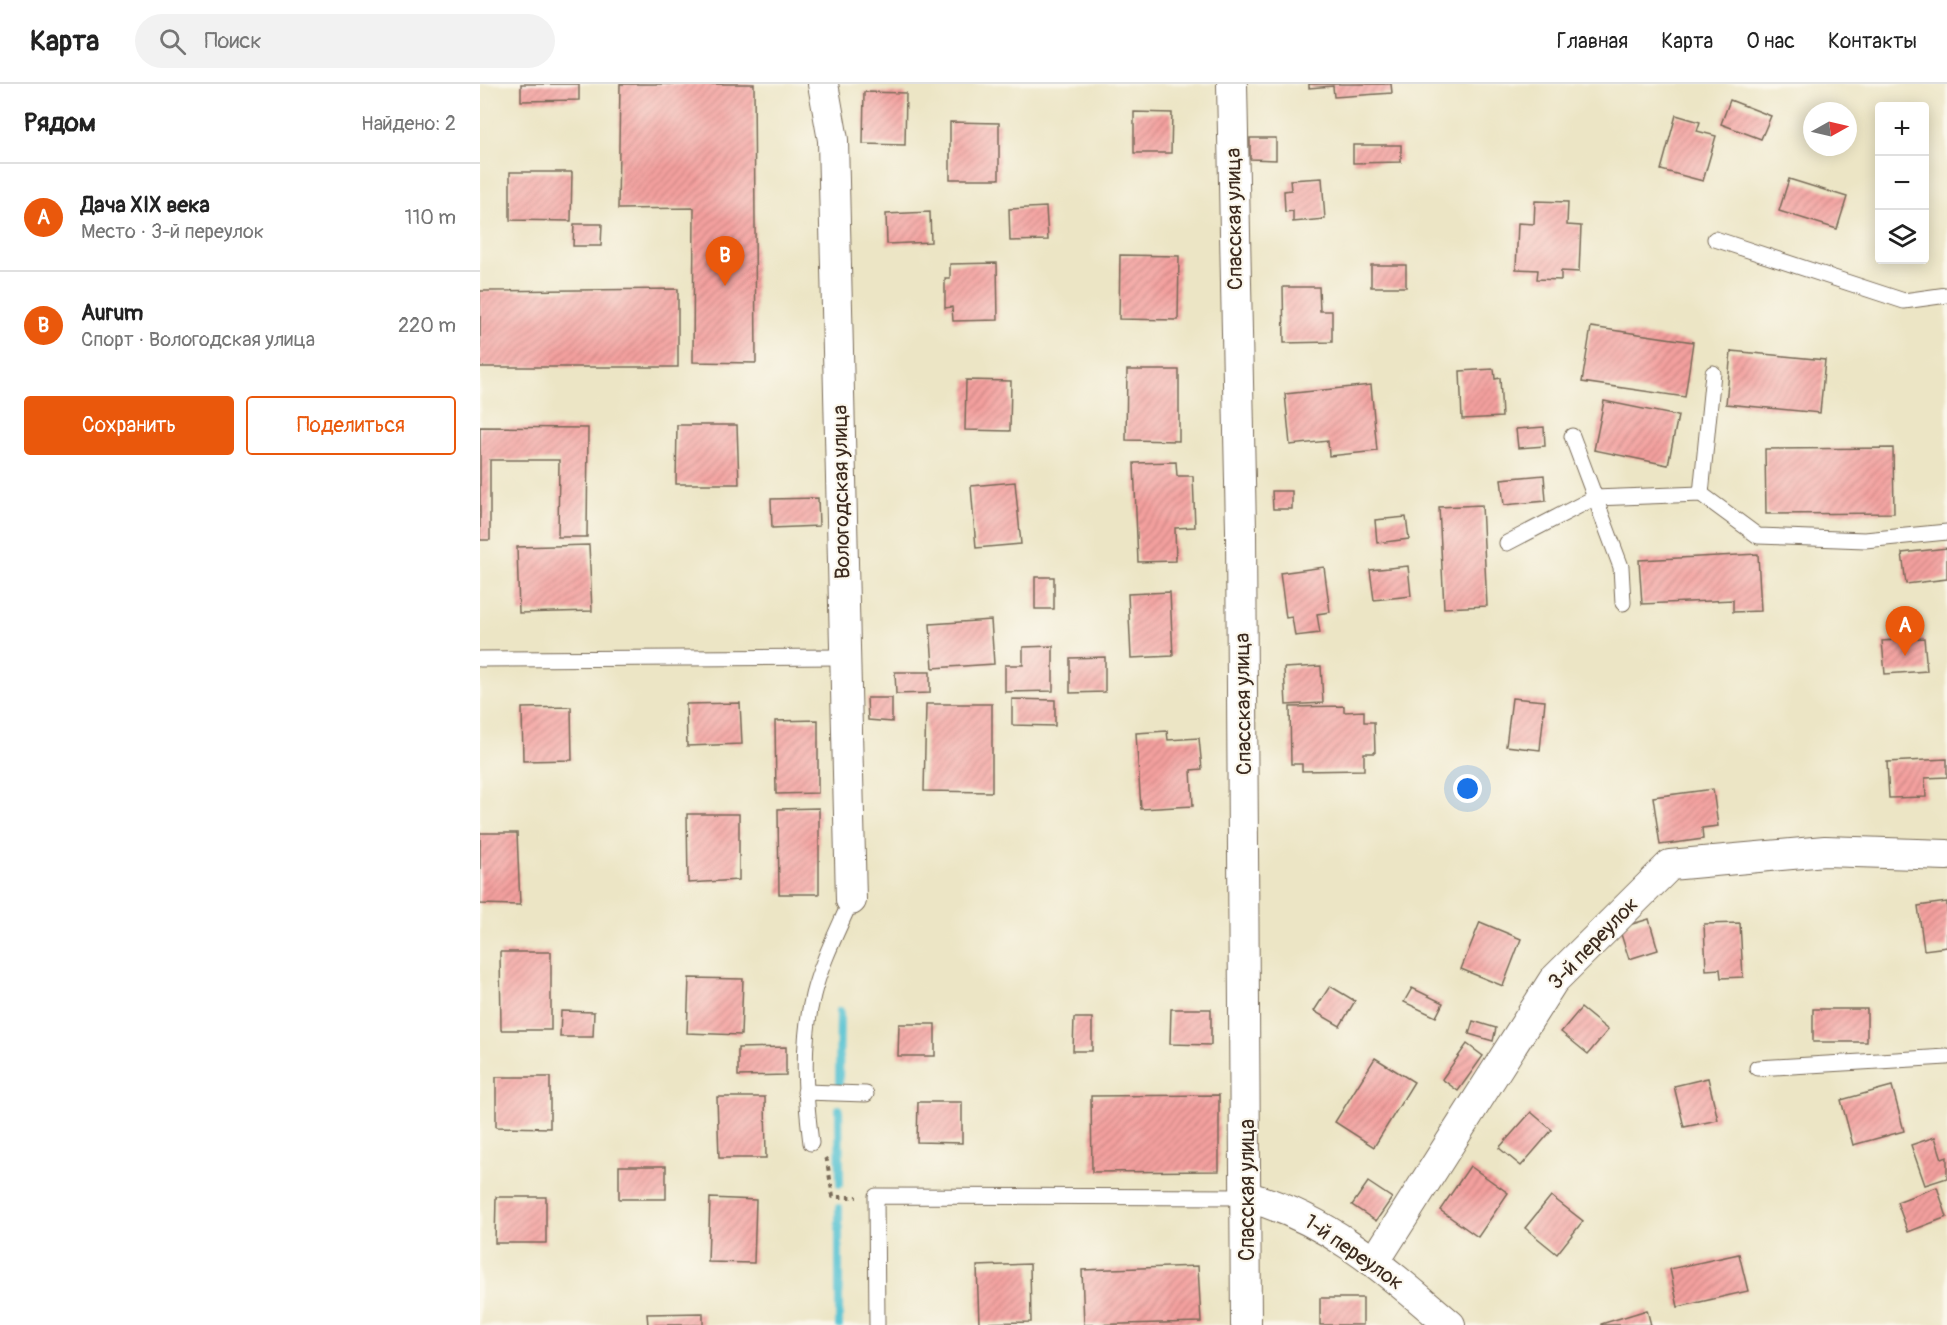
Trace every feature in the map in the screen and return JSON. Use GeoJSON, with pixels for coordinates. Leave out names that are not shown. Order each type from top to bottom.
{"type":"FeatureCollection","features":[{"type":"Feature","properties":{"kind":"street","name":"Вологодская улица"},"geometry":{"type":"LineString","coordinates":[[823,84],[833,140],[851,900]]}},
{"type":"Feature","properties":{"kind":"street","name":"Спасская улица"},"geometry":{"type":"LineString","coordinates":[[1232,84],[1241,531],[1247,1197],[1246,1325]]}},
{"type":"Feature","properties":{"kind":"street","name":"3-й переулок"},"geometry":{"type":"LineString","coordinates":[[1375,1261],[1553,981],[1670,866],[1825,851],[1947,855]]}},
{"type":"Feature","properties":{"kind":"street","name":"1-й переулок"},"geometry":{"type":"LineString","coordinates":[[1247,1197],[1304,1216],[1375,1261],[1450,1325]]}},
{"type":"Feature","properties":{"kind":"lane"},"geometry":{"type":"LineString","coordinates":[[1715,238],[1904,301],[1947,295]]}},
{"type":"Feature","properties":{"kind":"lane"},"geometry":{"type":"LineString","coordinates":[[1701,494],[1713,373]]}},
{"type":"Feature","properties":{"kind":"lane"},"geometry":{"type":"LineString","coordinates":[[1572,436],[1621,567],[1623,603]]}},
{"type":"Feature","properties":{"kind":"lane"},"geometry":{"type":"LineString","coordinates":[[1507,543],[1594,498],[1701,494],[1758,536],[1865,540],[1947,532]]}},
{"type":"Feature","properties":{"kind":"lane"},"geometry":{"type":"LineString","coordinates":[[480,659],[845,657]]}},
{"type":"Feature","properties":{"kind":"lane"},"geometry":{"type":"LineString","coordinates":[[811,1143],[805,1092],[807,1038],[813,994],[851,900]]}},
{"type":"Feature","properties":{"kind":"lane"},"geometry":{"type":"LineString","coordinates":[[1757,1068],[1947,1057]]}},
{"type":"Feature","properties":{"kind":"lane"},"geometry":{"type":"LineString","coordinates":[[805,1092],[866,1094]]}},
{"type":"Feature","properties":{"kind":"lane"},"geometry":{"type":"LineString","coordinates":[[877,1325],[876,1196],[1247,1197]]}},
{"type":"Feature","properties":{"kind":"path"},"geometry":{"type":"LineString","coordinates":[[811,1143],[827,1161],[833,1197],[876,1196]]}},
{"type":"Feature","properties":{"kind":"building"},"geometry":{"type":"Polygon","coordinates":[[[521,84],[579,84],[579,100],[521,101],[521,84]]]}},
{"type":"Feature","properties":{"kind":"building"},"geometry":{"type":"Polygon","coordinates":[[[620,84],[754,84],[756,363],[693,362],[694,208],[618,209],[620,84]]]}},
{"type":"Feature","properties":{"kind":"building"},"geometry":{"type":"Polygon","coordinates":[[[1309,84],[1391,84],[1392,93],[1334,97],[1333,86],[1309,88],[1309,84]]]}},
{"type":"Feature","properties":{"kind":"building"},"geometry":{"type":"Polygon","coordinates":[[[864,92],[906,93],[905,145],[863,144],[864,92]]]}},
{"type":"Feature","properties":{"kind":"building"},"geometry":{"type":"Polygon","coordinates":[[[1730,100],[1771,116],[1761,139],[1721,124],[1730,100]]]}},
{"type":"Feature","properties":{"kind":"building"},"geometry":{"type":"Polygon","coordinates":[[[1134,112],[1172,113],[1171,153],[1134,153],[1134,112]]]}},
{"type":"Feature","properties":{"kind":"building"},"geometry":{"type":"Polygon","coordinates":[[[1676,115],[1700,122],[1697,131],[1716,136],[1703,181],[1661,170],[1676,115]]]}},
{"type":"Feature","properties":{"kind":"building"},"geometry":{"type":"Polygon","coordinates":[[[950,122],[999,123],[999,179],[950,179],[950,122]]]}},
{"type":"Feature","properties":{"kind":"building"},"geometry":{"type":"Polygon","coordinates":[[[1250,138],[1276,138],[1276,160],[1250,159],[1250,138]]]}},
{"type":"Feature","properties":{"kind":"building"},"geometry":{"type":"Polygon","coordinates":[[[1353,145],[1401,145],[1401,162],[1353,163],[1353,145]]]}},
{"type":"Feature","properties":{"kind":"building"},"geometry":{"type":"Polygon","coordinates":[[[510,172],[572,172],[571,221],[510,220],[510,172]]]}},
{"type":"Feature","properties":{"kind":"building"},"geometry":{"type":"Polygon","coordinates":[[[1322,178],[1325,219],[1293,222],[1293,211],[1285,212],[1284,191],[1291,190],[1290,180],[1322,178]]]}},
{"type":"Feature","properties":{"kind":"building"},"geometry":{"type":"Polygon","coordinates":[[[1789,179],[1847,197],[1837,229],[1779,211],[1789,179]]]}},
{"type":"Feature","properties":{"kind":"building"},"geometry":{"type":"Polygon","coordinates":[[[1535,201],[1568,202],[1567,225],[1581,226],[1579,272],[1561,271],[1561,280],[1537,279],[1538,270],[1516,269],[1518,223],[1534,224],[1535,201]]]}},
{"type":"Feature","properties":{"kind":"building"},"geometry":{"type":"Polygon","coordinates":[[[1046,207],[1048,240],[1010,241],[1009,209],[1046,207]]]}},
{"type":"Feature","properties":{"kind":"building"},"geometry":{"type":"Polygon","coordinates":[[[930,212],[931,242],[887,244],[886,214],[930,212]]]}},
{"type":"Feature","properties":{"kind":"building"},"geometry":{"type":"Polygon","coordinates":[[[574,224],[602,224],[601,246],[573,246],[574,224]]]}},
{"type":"Feature","properties":{"kind":"building"},"geometry":{"type":"Polygon","coordinates":[[[1120,255],[1179,256],[1178,320],[1119,319],[1120,255]]]}},
{"type":"Feature","properties":{"kind":"building"},"geometry":{"type":"Polygon","coordinates":[[[997,263],[998,320],[953,321],[952,307],[945,308],[945,279],[950,279],[950,264],[997,263]]]}},
{"type":"Feature","properties":{"kind":"building"},"geometry":{"type":"Polygon","coordinates":[[[1371,265],[1406,265],[1406,287],[1371,287],[1371,265]]]}},
{"type":"Feature","properties":{"kind":"building"},"geometry":{"type":"Polygon","coordinates":[[[1283,287],[1319,287],[1320,311],[1332,311],[1332,342],[1284,343],[1283,287]]]}},
{"type":"Feature","properties":{"kind":"building"},"geometry":{"type":"Polygon","coordinates":[[[678,289],[678,367],[480,367],[480,291],[678,289]]]}},
{"type":"Feature","properties":{"kind":"building"},"geometry":{"type":"Polygon","coordinates":[[[1591,327],[1693,342],[1685,397],[1582,382],[1591,327]]]}},
{"type":"Feature","properties":{"kind":"building"},"geometry":{"type":"Polygon","coordinates":[[[1731,351],[1825,360],[1820,413],[1726,404],[1731,351]]]}},
{"type":"Feature","properties":{"kind":"building"},"geometry":{"type":"Polygon","coordinates":[[[1494,369],[1495,379],[1500,378],[1502,417],[1462,419],[1460,371],[1494,369]]]}},
{"type":"Feature","properties":{"kind":"building"},"geometry":{"type":"Polygon","coordinates":[[[1127,370],[1179,370],[1179,441],[1126,440],[1127,370]]]}},
{"type":"Feature","properties":{"kind":"building"},"geometry":{"type":"Polygon","coordinates":[[[966,380],[1011,381],[1010,431],[965,430],[966,380]]]}},
{"type":"Feature","properties":{"kind":"building"},"geometry":{"type":"Polygon","coordinates":[[[1371,385],[1377,451],[1329,456],[1328,441],[1290,445],[1285,394],[1371,385]]]}},
{"type":"Feature","properties":{"kind":"building"},"geometry":{"type":"Polygon","coordinates":[[[1604,401],[1678,416],[1668,465],[1594,450],[1604,401]]]}},
{"type":"Feature","properties":{"kind":"building"},"geometry":{"type":"Polygon","coordinates":[[[677,425],[737,425],[739,484],[676,484],[677,425]]]}},
{"type":"Feature","properties":{"kind":"building"},"geometry":{"type":"Polygon","coordinates":[[[480,427],[588,428],[587,537],[558,537],[559,460],[490,460],[490,540],[480,540],[480,427]]]}},
{"type":"Feature","properties":{"kind":"building"},"geometry":{"type":"Polygon","coordinates":[[[1544,427],[1545,446],[1518,448],[1516,429],[1544,427]]]}},
{"type":"Feature","properties":{"kind":"building"},"geometry":{"type":"Polygon","coordinates":[[[1893,448],[1894,513],[1766,514],[1765,449],[1893,448]]]}},
{"type":"Feature","properties":{"kind":"building"},"geometry":{"type":"Polygon","coordinates":[[[1176,462],[1177,476],[1193,476],[1195,527],[1175,528],[1176,561],[1138,562],[1134,463],[1176,462]]]}},
{"type":"Feature","properties":{"kind":"building"},"geometry":{"type":"Polygon","coordinates":[[[1544,475],[1546,501],[1504,505],[1501,479],[1544,475]]]}},
{"type":"Feature","properties":{"kind":"building"},"geometry":{"type":"Polygon","coordinates":[[[1015,482],[1021,544],[976,548],[971,486],[1015,482]]]}},
{"type":"Feature","properties":{"kind":"building"},"geometry":{"type":"Polygon","coordinates":[[[1272,491],[1292,491],[1292,509],[1273,509],[1272,491]]]}},
{"type":"Feature","properties":{"kind":"building"},"geometry":{"type":"Polygon","coordinates":[[[818,498],[819,526],[772,528],[771,499],[818,498]]]}},
{"type":"Feature","properties":{"kind":"building"},"geometry":{"type":"Polygon","coordinates":[[[1482,505],[1487,606],[1444,608],[1439,507],[1482,505]]]}},
{"type":"Feature","properties":{"kind":"building"},"geometry":{"type":"Polygon","coordinates":[[[1406,517],[1409,539],[1377,543],[1375,520],[1406,517]]]}},
{"type":"Feature","properties":{"kind":"building"},"geometry":{"type":"Polygon","coordinates":[[[589,545],[592,611],[519,613],[517,547],[589,545]]]}},
{"type":"Feature","properties":{"kind":"building"},"geometry":{"type":"Polygon","coordinates":[[[1947,548],[1947,579],[1906,584],[1902,553],[1947,548]]]}},
{"type":"Feature","properties":{"kind":"building"},"geometry":{"type":"Polygon","coordinates":[[[1758,554],[1761,611],[1733,612],[1733,600],[1642,604],[1639,560],[1758,554]]]}},
{"type":"Feature","properties":{"kind":"building"},"geometry":{"type":"Polygon","coordinates":[[[1408,566],[1411,596],[1374,600],[1370,570],[1408,566]]]}},
{"type":"Feature","properties":{"kind":"building"},"geometry":{"type":"Polygon","coordinates":[[[1324,567],[1330,612],[1317,614],[1320,633],[1295,636],[1292,617],[1286,618],[1280,573],[1324,567]]]}},
{"type":"Feature","properties":{"kind":"building"},"geometry":{"type":"Polygon","coordinates":[[[1035,577],[1054,577],[1054,609],[1035,609],[1035,577]]]}},
{"type":"Feature","properties":{"kind":"building"},"geometry":{"type":"Polygon","coordinates":[[[1170,592],[1173,656],[1131,658],[1128,594],[1170,592]]]}},
{"type":"Feature","properties":{"kind":"building"},"geometry":{"type":"Polygon","coordinates":[[[991,620],[994,664],[933,668],[930,624],[991,620]]]}},
{"type":"Feature","properties":{"kind":"building"},"geometry":{"type":"Polygon","coordinates":[[[1924,638],[1927,671],[1885,674],[1882,641],[1924,638]]]}},
{"type":"Feature","properties":{"kind":"building"},"geometry":{"type":"Polygon","coordinates":[[[1053,646],[1053,691],[1005,692],[1005,665],[1023,665],[1023,647],[1053,646]]]}},
{"type":"Feature","properties":{"kind":"building"},"geometry":{"type":"Polygon","coordinates":[[[1105,657],[1105,692],[1070,693],[1070,658],[1105,657]]]}},
{"type":"Feature","properties":{"kind":"building"},"geometry":{"type":"Polygon","coordinates":[[[1321,666],[1323,703],[1286,705],[1284,668],[1321,666]]]}},
{"type":"Feature","properties":{"kind":"building"},"geometry":{"type":"Polygon","coordinates":[[[895,672],[930,672],[930,693],[896,694],[895,672]]]}},
{"type":"Feature","properties":{"kind":"building"},"geometry":{"type":"Polygon","coordinates":[[[867,698],[892,698],[892,722],[868,720],[867,698]]]}},
{"type":"Feature","properties":{"kind":"building"},"geometry":{"type":"Polygon","coordinates":[[[1512,698],[1545,701],[1540,750],[1506,746],[1512,698]]]}},
{"type":"Feature","properties":{"kind":"building"},"geometry":{"type":"Polygon","coordinates":[[[1012,699],[1055,700],[1055,726],[1012,725],[1012,699]]]}},
{"type":"Feature","properties":{"kind":"building"},"geometry":{"type":"Polygon","coordinates":[[[740,703],[742,744],[687,746],[686,704],[740,703]]]}},
{"type":"Feature","properties":{"kind":"building"},"geometry":{"type":"Polygon","coordinates":[[[926,704],[992,704],[992,792],[924,791],[926,704]]]}},
{"type":"Feature","properties":{"kind":"building"},"geometry":{"type":"Polygon","coordinates":[[[1344,706],[1344,712],[1364,711],[1364,722],[1374,722],[1375,753],[1364,753],[1364,770],[1302,771],[1302,764],[1291,764],[1290,707],[1344,706]]]}},
{"type":"Feature","properties":{"kind":"building"},"geometry":{"type":"Polygon","coordinates":[[[571,707],[572,760],[523,761],[522,708],[571,707]]]}},
{"type":"Feature","properties":{"kind":"building"},"geometry":{"type":"Polygon","coordinates":[[[818,720],[818,793],[776,794],[775,721],[818,720]]]}},
{"type":"Feature","properties":{"kind":"building"},"geometry":{"type":"Polygon","coordinates":[[[1167,731],[1168,740],[1199,738],[1202,769],[1191,770],[1193,806],[1141,809],[1136,733],[1167,731]]]}},
{"type":"Feature","properties":{"kind":"building"},"geometry":{"type":"Polygon","coordinates":[[[1947,759],[1947,777],[1925,778],[1926,797],[1889,798],[1887,762],[1947,759]]]}},
{"type":"Feature","properties":{"kind":"building"},"geometry":{"type":"Polygon","coordinates":[[[1713,789],[1718,826],[1702,828],[1703,839],[1660,845],[1653,797],[1713,789]]]}},
{"type":"Feature","properties":{"kind":"building"},"geometry":{"type":"Polygon","coordinates":[[[819,808],[819,894],[779,894],[778,809],[819,808]]]}},
{"type":"Feature","properties":{"kind":"building"},"geometry":{"type":"Polygon","coordinates":[[[687,814],[739,814],[739,880],[688,883],[687,814]]]}},
{"type":"Feature","properties":{"kind":"building"},"geometry":{"type":"Polygon","coordinates":[[[480,833],[517,833],[520,905],[480,904],[480,833]]]}},
{"type":"Feature","properties":{"kind":"building"},"geometry":{"type":"Polygon","coordinates":[[[1947,902],[1947,947],[1924,950],[1918,906],[1947,902]]]}},
{"type":"Feature","properties":{"kind":"building"},"geometry":{"type":"Polygon","coordinates":[[[1649,919],[1658,950],[1629,959],[1619,928],[1649,919]]]}},
{"type":"Feature","properties":{"kind":"building"},"geometry":{"type":"Polygon","coordinates":[[[1480,922],[1521,939],[1503,986],[1461,969],[1480,922]]]}},
{"type":"Feature","properties":{"kind":"building"},"geometry":{"type":"Polygon","coordinates":[[[1740,923],[1743,977],[1721,978],[1720,969],[1706,970],[1704,924],[1740,923]]]}},
{"type":"Feature","properties":{"kind":"building"},"geometry":{"type":"Polygon","coordinates":[[[500,952],[551,952],[551,1030],[501,1030],[500,952]]]}},
{"type":"Feature","properties":{"kind":"building"},"geometry":{"type":"Polygon","coordinates":[[[689,978],[743,979],[741,1035],[687,1033],[689,978]]]}},
{"type":"Feature","properties":{"kind":"building"},"geometry":{"type":"Polygon","coordinates":[[[1330,986],[1355,1001],[1340,1026],[1314,1011],[1330,986]]]}},
{"type":"Feature","properties":{"kind":"building"},"geometry":{"type":"Polygon","coordinates":[[[1412,988],[1443,1003],[1436,1017],[1404,1002],[1412,988]]]}},
{"type":"Feature","properties":{"kind":"building"},"geometry":{"type":"Polygon","coordinates":[[[1581,1008],[1608,1030],[1588,1054],[1561,1032],[1581,1008]]]}},
{"type":"Feature","properties":{"kind":"building"},"geometry":{"type":"Polygon","coordinates":[[[1171,1009],[1211,1009],[1211,1045],[1170,1044],[1171,1009]]]}},
{"type":"Feature","properties":{"kind":"building"},"geometry":{"type":"Polygon","coordinates":[[[1813,1009],[1867,1009],[1867,1042],[1813,1042],[1813,1009]]]}},
{"type":"Feature","properties":{"kind":"building"},"geometry":{"type":"Polygon","coordinates":[[[561,1011],[594,1012],[593,1037],[560,1037],[561,1011]]]}},
{"type":"Feature","properties":{"kind":"building"},"geometry":{"type":"Polygon","coordinates":[[[1074,1018],[1092,1018],[1092,1051],[1073,1051],[1074,1018]]]}},
{"type":"Feature","properties":{"kind":"building"},"geometry":{"type":"Polygon","coordinates":[[[1473,1021],[1496,1028],[1493,1041],[1469,1034],[1473,1021]]]}},
{"type":"Feature","properties":{"kind":"building"},"geometry":{"type":"Polygon","coordinates":[[[899,1024],[935,1024],[935,1056],[898,1056],[899,1024]]]}},
{"type":"Feature","properties":{"kind":"building"},"geometry":{"type":"Polygon","coordinates":[[[1467,1044],[1483,1056],[1458,1091],[1442,1079],[1467,1044]]]}},
{"type":"Feature","properties":{"kind":"building"},"geometry":{"type":"Polygon","coordinates":[[[786,1047],[786,1075],[738,1076],[738,1048],[786,1047]]]}},
{"type":"Feature","properties":{"kind":"building"},"geometry":{"type":"Polygon","coordinates":[[[1375,1058],[1414,1082],[1374,1147],[1335,1122],[1375,1058]]]}},
{"type":"Feature","properties":{"kind":"building"},"geometry":{"type":"Polygon","coordinates":[[[496,1077],[550,1077],[550,1128],[496,1127],[496,1077]]]}},
{"type":"Feature","properties":{"kind":"building"},"geometry":{"type":"Polygon","coordinates":[[[1708,1078],[1718,1120],[1684,1127],[1674,1086],[1708,1078]]]}},
{"type":"Feature","properties":{"kind":"building"},"geometry":{"type":"Polygon","coordinates":[[[1892,1086],[1904,1131],[1853,1145],[1841,1100],[1892,1086]]]}},
{"type":"Feature","properties":{"kind":"building"},"geometry":{"type":"Polygon","coordinates":[[[1219,1095],[1219,1171],[1092,1172],[1091,1096],[1219,1095]]]}},
{"type":"Feature","properties":{"kind":"building"},"geometry":{"type":"Polygon","coordinates":[[[717,1097],[765,1097],[766,1158],[719,1158],[717,1097]]]}},
{"type":"Feature","properties":{"kind":"building"},"geometry":{"type":"Polygon","coordinates":[[[918,1102],[962,1102],[962,1143],[917,1142],[918,1102]]]}},
{"type":"Feature","properties":{"kind":"building"},"geometry":{"type":"Polygon","coordinates":[[[1531,1112],[1552,1130],[1521,1166],[1499,1148],[1531,1112]]]}},
{"type":"Feature","properties":{"kind":"building"},"geometry":{"type":"Polygon","coordinates":[[[1935,1137],[1942,1159],[1947,1157],[1947,1178],[1925,1185],[1911,1145],[1935,1137]]]}},
{"type":"Feature","properties":{"kind":"building"},"geometry":{"type":"Polygon","coordinates":[[[619,1166],[666,1166],[666,1199],[619,1199],[619,1166]]]}},
{"type":"Feature","properties":{"kind":"building"},"geometry":{"type":"Polygon","coordinates":[[[1470,1166],[1508,1193],[1478,1237],[1440,1210],[1470,1166]]]}},
{"type":"Feature","properties":{"kind":"building"},"geometry":{"type":"Polygon","coordinates":[[[1368,1182],[1392,1198],[1376,1221],[1352,1205],[1368,1182]]]}},
{"type":"Feature","properties":{"kind":"building"},"geometry":{"type":"Polygon","coordinates":[[[1937,1187],[1947,1217],[1908,1232],[1897,1202],[1937,1187]]]}},
{"type":"Feature","properties":{"kind":"building"},"geometry":{"type":"Polygon","coordinates":[[[1551,1196],[1583,1221],[1557,1254],[1525,1228],[1551,1196]]]}},
{"type":"Feature","properties":{"kind":"building"},"geometry":{"type":"Polygon","coordinates":[[[496,1197],[546,1197],[546,1243],[495,1243],[496,1197]]]}},
{"type":"Feature","properties":{"kind":"building"},"geometry":{"type":"Polygon","coordinates":[[[710,1198],[756,1200],[754,1263],[708,1262],[710,1198]]]}},
{"type":"Feature","properties":{"kind":"building"},"geometry":{"type":"Polygon","coordinates":[[[1739,1254],[1748,1291],[1678,1307],[1670,1269],[1739,1254]]]}},
{"type":"Feature","properties":{"kind":"building"},"geometry":{"type":"Polygon","coordinates":[[[1030,1264],[1031,1322],[979,1323],[977,1266],[1030,1264]]]}},
{"type":"Feature","properties":{"kind":"building"},"geometry":{"type":"Polygon","coordinates":[[[1198,1266],[1201,1322],[1084,1325],[1082,1270],[1198,1266]]]}},
{"type":"Feature","properties":{"kind":"building"},"geometry":{"type":"Polygon","coordinates":[[[1320,1298],[1363,1298],[1363,1325],[1320,1325],[1320,1298]]]}},
{"type":"Feature","properties":{"kind":"building"},"geometry":{"type":"Polygon","coordinates":[[[1647,1310],[1651,1325],[1601,1325],[1601,1324],[1647,1310]]]}},
{"type":"Feature","properties":{"kind":"building"},"geometry":{"type":"Polygon","coordinates":[[[703,1313],[703,1325],[648,1325],[647,1314],[703,1313]]]}},
{"type":"Feature","properties":{"kind":"waterway"},"geometry":{"type":"LineString","coordinates":[[839,1083],[840,1011]]}},
{"type":"Feature","properties":{"kind":"waterway"},"geometry":{"type":"LineString","coordinates":[[839,1109],[840,1184]]}},
{"type":"Feature","properties":{"kind":"waterway"},"geometry":{"type":"LineString","coordinates":[[839,1208],[839,1325]]}},
{"type":"Feature","properties":{"kind":"place","name":"Aurum"},"geometry":{"type":"Point","coordinates":[725,286]}},
{"type":"Feature","properties":{"kind":"place","name":"Дача XIX века"},"geometry":{"type":"Point","coordinates":[1905,656]}}]}
